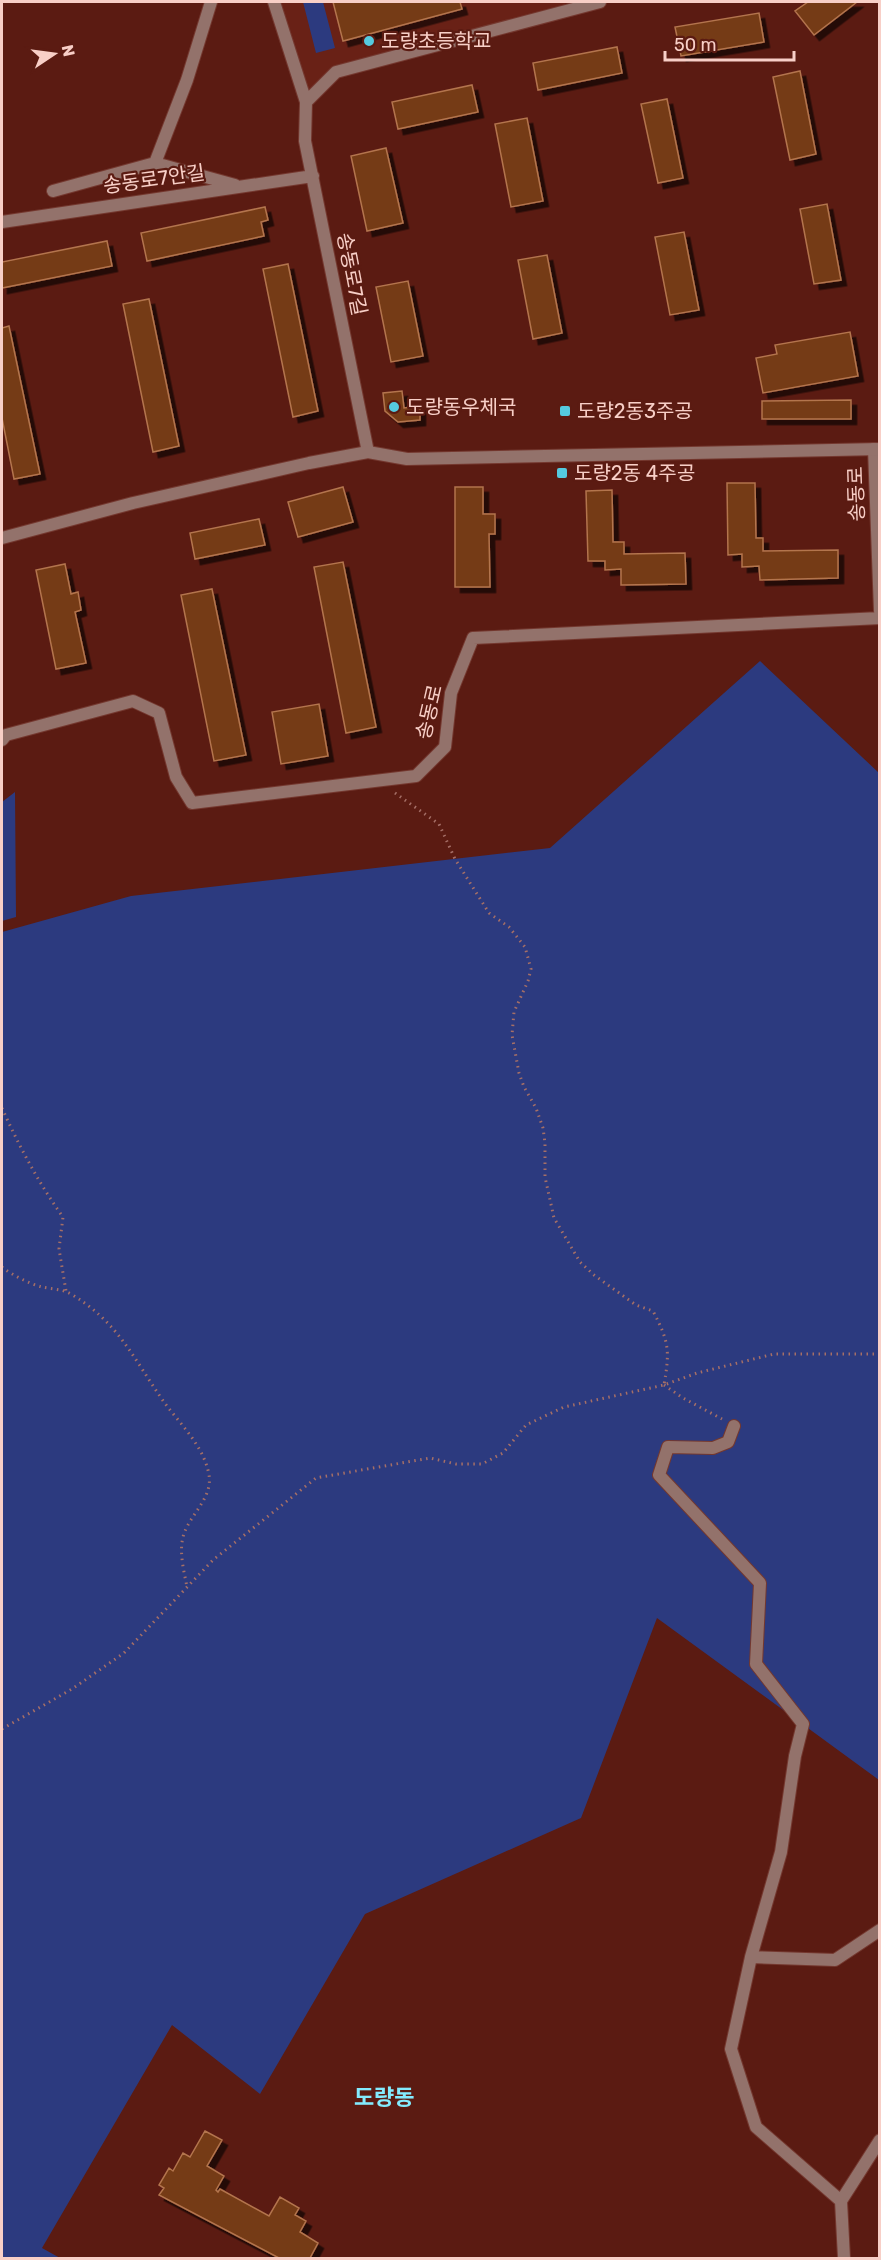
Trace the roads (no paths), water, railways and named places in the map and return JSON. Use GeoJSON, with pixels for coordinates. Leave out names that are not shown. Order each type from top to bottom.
{"type":"FeatureCollection","features":[{"type":"Feature","properties":{"kind":"street"},"geometry":{"type":"LineString","coordinates":[[155,163],[187,80],[211,2]]}},
{"type":"Feature","properties":{"kind":"street","name":"송동로7길"},"geometry":{"type":"LineString","coordinates":[[274,2],[306,102],[305,141],[368,452]]}},
{"type":"Feature","properties":{"kind":"street"},"geometry":{"type":"LineString","coordinates":[[306,102],[336,72],[566,6],[600,2]]}},
{"type":"Feature","properties":{"kind":"street"},"geometry":{"type":"LineString","coordinates":[[53,191],[155,163],[239,187]]}},
{"type":"Feature","properties":{"kind":"street","name":"송동로7안길"},"geometry":{"type":"LineString","coordinates":[[2,222],[313,176]]}},
{"type":"Feature","properties":{"kind":"street","name":"송동로"},"geometry":{"type":"LineString","coordinates":[[2,538],[145,501],[309,463],[368,452],[407,459],[877,449],[879,611]]}},
{"type":"Feature","properties":{"kind":"street","name":"송동로"},"geometry":{"type":"LineString","coordinates":[[2,740],[6,735],[133,701],[159,712],[176,777],[192,803],[416,776],[445,747],[451,693],[473,638],[879,618]]}},
{"type":"Feature","properties":{"kind":"street"},"geometry":{"type":"LineString","coordinates":[[734,1426],[728,1442],[713,1448],[668,1447],[659,1475],[760,1583],[756,1664],[802,1724],[781,1852],[751,1957],[731,2049],[756,2127],[841,2201]]}},
{"type":"Feature","properties":{"kind":"street"},"geometry":{"type":"LineString","coordinates":[[751,1957],[835,1960],[879,1930]]}},
{"type":"Feature","properties":{"kind":"street"},"geometry":{"type":"LineString","coordinates":[[844,2259],[841,2201],[879,2140]]}},
{"type":"Feature","properties":{"kind":"place","name":"도량초등학교"},"geometry":{"type":"Point","coordinates":[369,41]}},
{"type":"Feature","properties":{"kind":"place","name":"도량동우체국"},"geometry":{"type":"Point","coordinates":[394,407]}},
{"type":"Feature","properties":{"kind":"place","name":"도량2동3주공"},"geometry":{"type":"Point","coordinates":[565,411]}},
{"type":"Feature","properties":{"kind":"place","name":"도량2동 4주공"},"geometry":{"type":"Point","coordinates":[562,473]}},
{"type":"Feature","properties":{"kind":"district","name":"도량동"},"geometry":{"type":"Point","coordinates":[384,2097]}}]}
